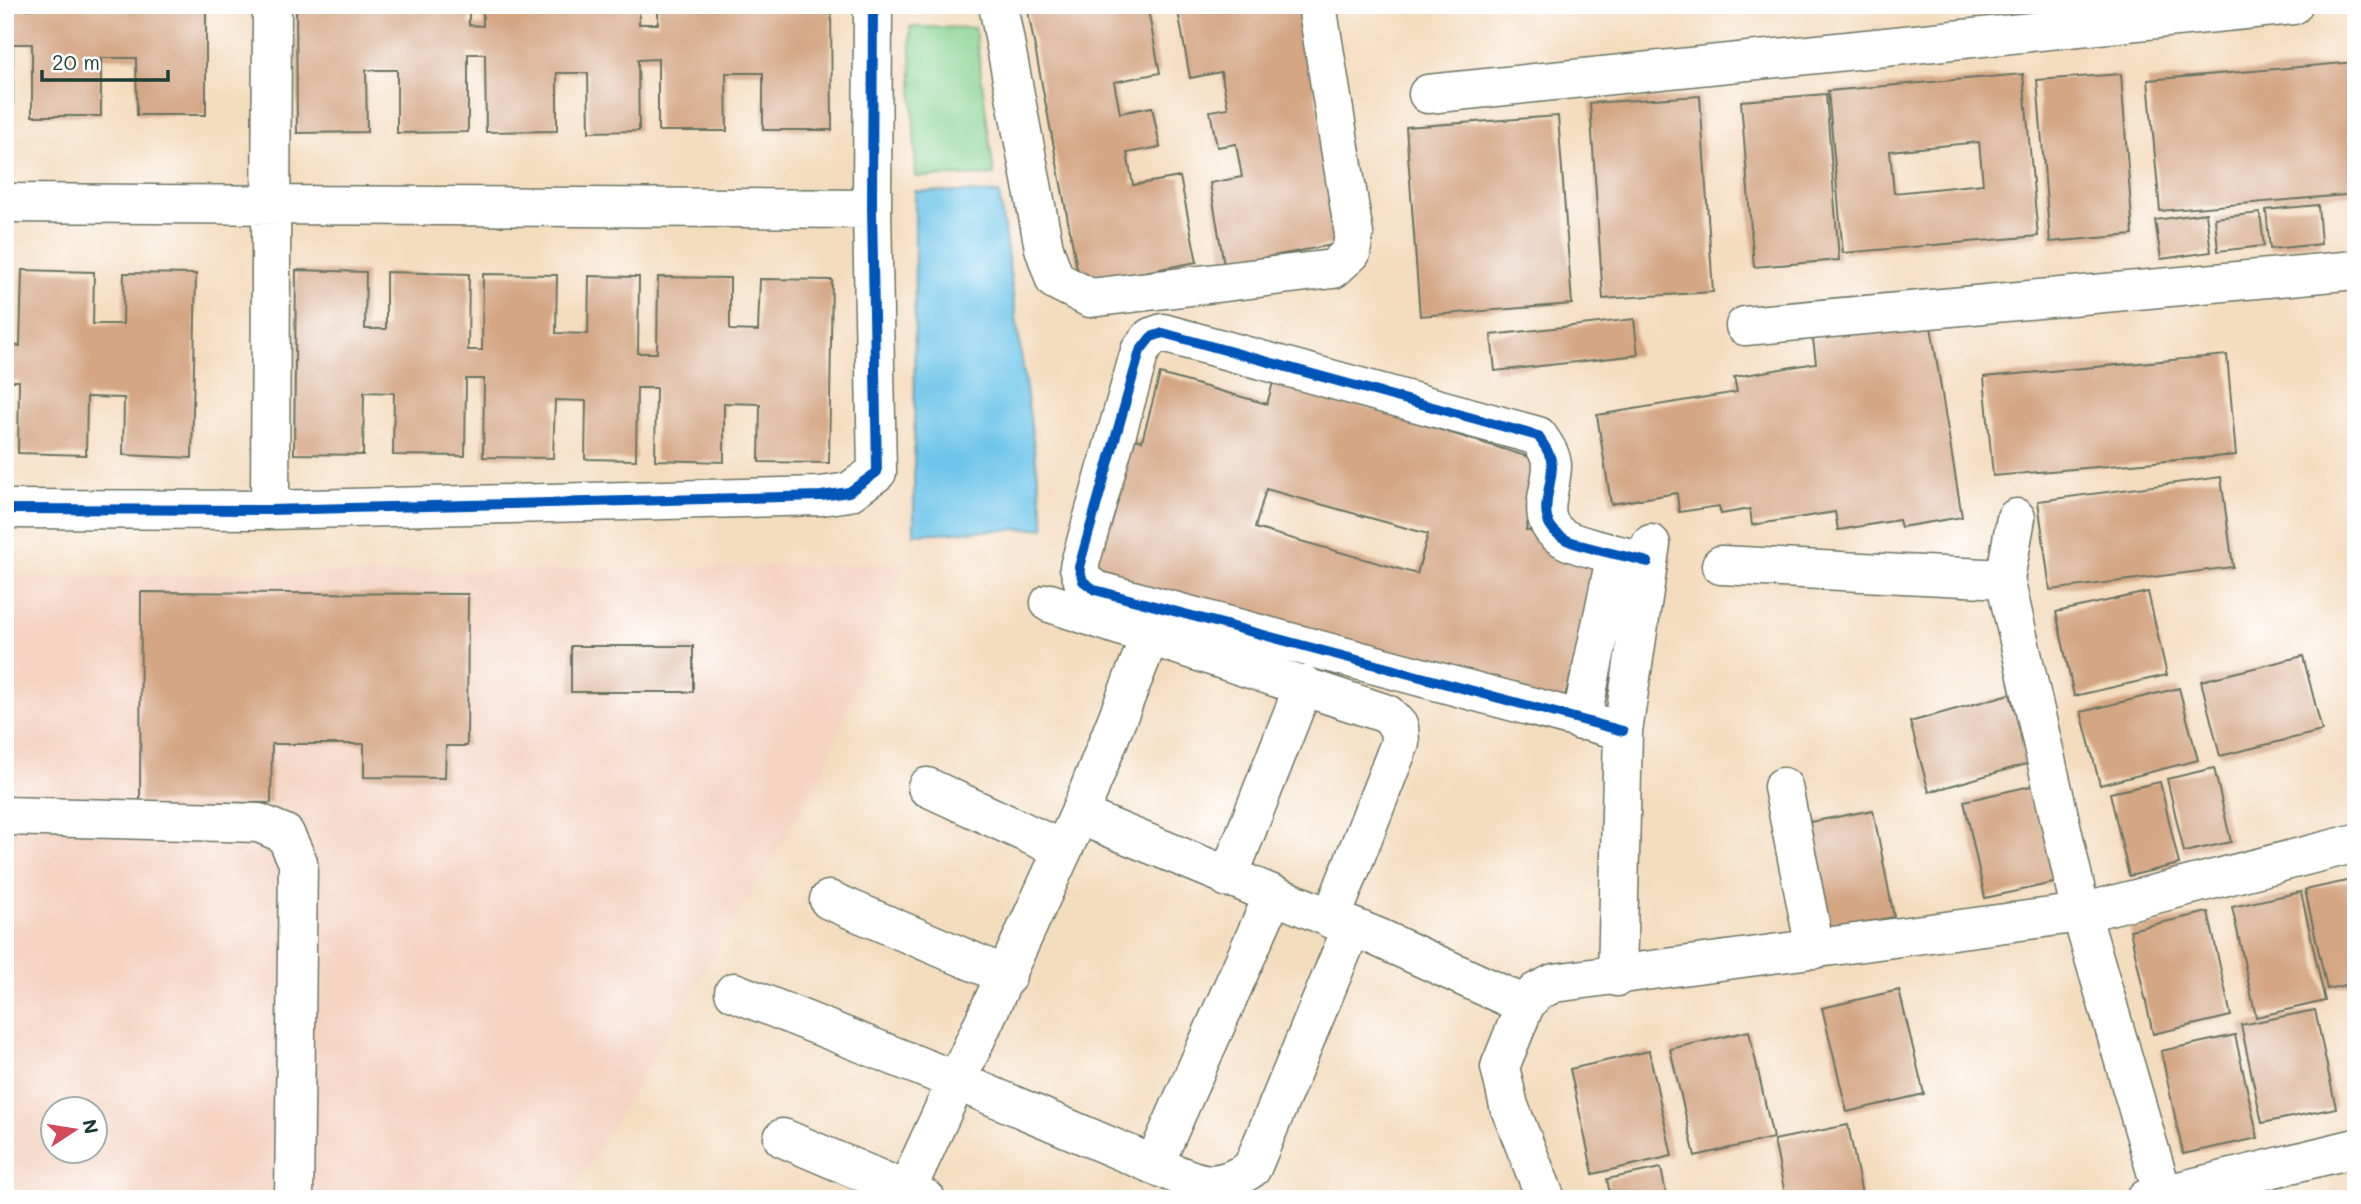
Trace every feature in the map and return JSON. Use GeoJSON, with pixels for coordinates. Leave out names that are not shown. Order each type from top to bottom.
{"type":"FeatureCollection","features":[{"type":"Feature","properties":{"kind":"street"},"geometry":{"type":"LineString","coordinates":[[270,510],[272,5]]}},
{"type":"Feature","properties":{"kind":"street"},"geometry":{"type":"LineString","coordinates":[[5,509],[270,510],[821,496],[849,492],[877,472],[872,209],[873,5]]}},
{"type":"Feature","properties":{"kind":"street"},"geometry":{"type":"LineString","coordinates":[[998,5],[1044,248],[1055,280],[1090,298],[1334,269],[1351,253],[1354,234],[1317,5]]}},
{"type":"Feature","properties":{"kind":"street"},"geometry":{"type":"LineString","coordinates":[[1428,94],[2293,5]]}},
{"type":"Feature","properties":{"kind":"street"},"geometry":{"type":"LineString","coordinates":[[5,204],[872,209]]}},
{"type":"Feature","properties":{"kind":"street"},"geometry":{"type":"LineString","coordinates":[[1745,326],[2356,270]]}},
{"type":"Feature","properties":{"kind":"street"},"geometry":{"type":"LineString","coordinates":[[1622,731],[1095,590],[1083,581],[1079,567],[1140,351],[1151,337],[1163,333],[1538,436],[1548,450],[1552,465],[1544,501],[1552,529],[1568,540],[1638,553]]}},
{"type":"Feature","properties":{"kind":"street"},"geometry":{"type":"LineString","coordinates":[[2017,517],[2005,579],[2081,913],[2157,1197],[2356,1148]]}},
{"type":"Feature","properties":{"kind":"street"},"geometry":{"type":"LineString","coordinates":[[1581,721],[1595,655],[1638,553]]}},
{"type":"Feature","properties":{"kind":"street"},"geometry":{"type":"LineString","coordinates":[[1617,977],[1622,731],[1632,666],[1638,553]]}},
{"type":"Feature","properties":{"kind":"street"},"geometry":{"type":"LineString","coordinates":[[1721,565],[2005,579]]}},
{"type":"Feature","properties":{"kind":"street"},"geometry":{"type":"LineString","coordinates":[[734,992],[1203,1184],[1231,1182],[1252,1168],[1341,923],[1400,743],[1399,727],[1387,713],[1050,603]]}},
{"type":"Feature","properties":{"kind":"street"},"geometry":{"type":"LineString","coordinates":[[783,1138],[916,1195],[959,1082],[1079,815],[1150,636]]}},
{"type":"Feature","properties":{"kind":"street"},"geometry":{"type":"LineString","coordinates":[[1595,655],[1632,666]]}},
{"type":"Feature","properties":{"kind":"street"},"geometry":{"type":"LineString","coordinates":[[1228,878],[1304,685]]}},
{"type":"Feature","properties":{"kind":"street"},"geometry":{"type":"LineString","coordinates":[[927,787],[1063,850]]}},
{"type":"Feature","properties":{"kind":"street"},"geometry":{"type":"LineString","coordinates":[[1783,787],[1815,949]]}},
{"type":"Feature","properties":{"kind":"street"},"geometry":{"type":"LineString","coordinates":[[1079,815],[1341,923],[1525,1004]]}},
{"type":"Feature","properties":{"kind":"street"},"geometry":{"type":"LineString","coordinates":[[5,816],[259,823],[285,834],[298,862],[294,1199]]}},
{"type":"Feature","properties":{"kind":"street"},"geometry":{"type":"LineString","coordinates":[[1546,1199],[1509,1107],[1500,1067],[1525,1004],[1536,992],[1554,984],[2081,913],[2356,843]]}},
{"type":"Feature","properties":{"kind":"street"},"geometry":{"type":"LineString","coordinates":[[1154,1166],[1273,896]]}},
{"type":"Feature","properties":{"kind":"street"},"geometry":{"type":"LineString","coordinates":[[829,900],[1007,976]]}},
{"type":"Feature","properties":{"kind":"shaded area"},"geometry":{"type":"Polygon","coordinates":[[[905,564],[820,779],[569,1199],[5,1199],[5,578],[905,564]]]}},
{"type":"Feature","properties":{"kind":"green space"},"geometry":{"type":"Polygon","coordinates":[[[910,27],[975,28],[994,175],[916,177],[910,27]]]}},
{"type":"Feature","properties":{"kind":"water"},"geometry":{"type":"Polygon","coordinates":[[[915,191],[999,193],[1045,528],[914,534],[915,191]]]}},
{"type":"Feature","properties":{"kind":"building"},"geometry":{"type":"Polygon","coordinates":[[[5,5],[13,5],[13,9],[32,9],[32,5],[206,5],[206,115],[137,115],[136,58],[101,58],[101,116],[32,116],[32,44],[13,44],[13,116],[5,116],[5,5]]]}},
{"type":"Feature","properties":{"kind":"building"},"geometry":{"type":"Polygon","coordinates":[[[296,5],[469,5],[469,25],[483,26],[483,5],[639,5],[639,24],[658,24],[658,5],[831,5],[832,130],[763,130],[763,73],[726,73],[727,131],[658,131],[658,59],[638,60],[639,131],[589,132],[588,73],[557,73],[557,131],[486,132],[485,54],[468,54],[468,132],[397,133],[397,70],[366,70],[367,132],[297,133],[296,5]]]}},
{"type":"Feature","properties":{"kind":"building"},"geometry":{"type":"Polygon","coordinates":[[[1147,5],[1160,73],[1114,82],[1120,113],[1152,107],[1160,147],[1127,153],[1133,185],[1180,177],[1197,262],[1080,284],[1027,6],[1147,5]]]}},
{"type":"Feature","properties":{"kind":"building"},"geometry":{"type":"Polygon","coordinates":[[[1177,5],[1299,5],[1343,243],[1224,265],[1210,183],[1242,177],[1236,144],[1217,147],[1210,111],[1228,108],[1221,72],[1190,78],[1177,5]]]}},
{"type":"Feature","properties":{"kind":"building"},"geometry":{"type":"Polygon","coordinates":[[[2356,62],[2356,194],[2160,211],[2148,80],[2356,62]]]}},
{"type":"Feature","properties":{"kind":"building"},"geometry":{"type":"Polygon","coordinates":[[[2023,74],[2038,236],[1843,253],[1828,91],[2023,74]],[[1979,142],[1890,151],[1894,193],[1983,184],[1979,142]]]}},
{"type":"Feature","properties":{"kind":"building"},"geometry":{"type":"Polygon","coordinates":[[[2121,74],[2133,235],[2050,242],[2037,80],[2121,74]]]}},
{"type":"Feature","properties":{"kind":"building"},"geometry":{"type":"Polygon","coordinates":[[[1826,94],[1839,260],[1754,267],[1741,101],[1826,94]]]}},
{"type":"Feature","properties":{"kind":"building"},"geometry":{"type":"Polygon","coordinates":[[[1700,96],[1713,292],[1603,299],[1590,103],[1700,96]]]}},
{"type":"Feature","properties":{"kind":"building"},"geometry":{"type":"Polygon","coordinates":[[[1558,116],[1572,304],[1420,316],[1406,127],[1558,116]]]}},
{"type":"Feature","properties":{"kind":"building"},"geometry":{"type":"Polygon","coordinates":[[[2318,205],[2321,244],[2270,249],[2266,210],[2318,205]]]}},
{"type":"Feature","properties":{"kind":"building"},"geometry":{"type":"Polygon","coordinates":[[[2206,213],[2211,252],[2161,259],[2155,220],[2206,213]]]}},
{"type":"Feature","properties":{"kind":"building"},"geometry":{"type":"Polygon","coordinates":[[[2260,213],[2264,246],[2218,251],[2215,218],[2260,213]]]}},
{"type":"Feature","properties":{"kind":"building"},"geometry":{"type":"Polygon","coordinates":[[[22,270],[94,272],[93,324],[123,324],[124,273],[196,274],[192,458],[123,455],[124,398],[87,397],[86,455],[18,453],[19,381],[5,381],[5,345],[20,346],[22,270]]]}},
{"type":"Feature","properties":{"kind":"building"},"geometry":{"type":"Polygon","coordinates":[[[296,270],[366,272],[365,329],[386,329],[386,272],[469,274],[468,350],[482,350],[483,274],[557,275],[556,333],[588,334],[589,276],[639,277],[638,353],[657,353],[658,277],[730,278],[730,330],[758,331],[760,279],[832,280],[829,463],[759,462],[760,404],[724,403],[724,462],[655,460],[656,388],[637,388],[636,460],[585,459],[586,401],[555,400],[553,458],[483,457],[484,379],[466,379],[465,456],[393,455],[394,393],[364,392],[363,455],[294,454],[296,270]]]}},
{"type":"Feature","properties":{"kind":"building"},"geometry":{"type":"Polygon","coordinates":[[[1634,319],[1638,355],[1495,371],[1491,335],[1634,319]]]}},
{"type":"Feature","properties":{"kind":"building"},"geometry":{"type":"Polygon","coordinates":[[[1930,320],[1962,517],[1901,527],[1899,520],[1838,530],[1835,512],[1752,525],[1750,509],[1721,514],[1719,506],[1679,512],[1677,493],[1611,504],[1597,415],[1737,392],[1734,377],[1816,363],[1813,339],[1930,320]]]}},
{"type":"Feature","properties":{"kind":"building"},"geometry":{"type":"Polygon","coordinates":[[[2227,355],[2236,455],[1993,476],[1984,377],[2227,355]]]}},
{"type":"Feature","properties":{"kind":"building"},"geometry":{"type":"Polygon","coordinates":[[[1160,374],[1267,404],[1274,379],[1542,461],[1526,530],[1604,553],[1561,711],[1087,580],[1132,438],[1142,441],[1160,374]],[[1266,489],[1255,528],[1417,574],[1428,534],[1266,489]]]}},
{"type":"Feature","properties":{"kind":"building"},"geometry":{"type":"Polygon","coordinates":[[[2221,477],[2233,567],[2050,590],[2038,501],[2221,477]]]}},
{"type":"Feature","properties":{"kind":"building"},"geometry":{"type":"Polygon","coordinates":[[[141,592],[468,594],[467,746],[446,746],[445,778],[364,777],[364,744],[272,744],[271,803],[140,802],[141,592]]]}},
{"type":"Feature","properties":{"kind":"building"},"geometry":{"type":"Polygon","coordinates":[[[2148,592],[2167,675],[2074,696],[2056,612],[2148,592]]]}},
{"type":"Feature","properties":{"kind":"building"},"geometry":{"type":"Polygon","coordinates":[[[571,646],[693,646],[693,692],[571,692],[571,646]]]}},
{"type":"Feature","properties":{"kind":"building"},"geometry":{"type":"Polygon","coordinates":[[[2303,656],[2322,731],[2220,756],[2201,681],[2303,656]]]}},
{"type":"Feature","properties":{"kind":"building"},"geometry":{"type":"Polygon","coordinates":[[[2179,688],[2198,760],[2100,785],[2081,712],[2179,688]]]}},
{"type":"Feature","properties":{"kind":"building"},"geometry":{"type":"Polygon","coordinates":[[[2010,694],[2030,763],[1929,792],[1910,722],[2010,694]]]}},
{"type":"Feature","properties":{"kind":"building"},"geometry":{"type":"Polygon","coordinates":[[[2214,768],[2231,842],[2184,852],[2167,779],[2214,768]]]}},
{"type":"Feature","properties":{"kind":"building"},"geometry":{"type":"Polygon","coordinates":[[[2160,782],[2179,864],[2129,876],[2110,793],[2160,782]]]}},
{"type":"Feature","properties":{"kind":"building"},"geometry":{"type":"Polygon","coordinates":[[[2040,784],[2062,881],[1985,898],[1964,801],[2040,784]]]}},
{"type":"Feature","properties":{"kind":"building"},"geometry":{"type":"Polygon","coordinates":[[[1873,810],[1894,917],[1826,930],[1805,823],[1873,810]]]}},
{"type":"Feature","properties":{"kind":"building"},"geometry":{"type":"Polygon","coordinates":[[[2356,879],[2356,983],[2327,989],[2305,890],[2356,879]]]}},
{"type":"Feature","properties":{"kind":"building"},"geometry":{"type":"Polygon","coordinates":[[[2301,892],[2325,1001],[2256,1017],[2232,907],[2301,892]]]}},
{"type":"Feature","properties":{"kind":"building"},"geometry":{"type":"Polygon","coordinates":[[[2208,912],[2231,1016],[2153,1034],[2130,930],[2208,912]]]}},
{"type":"Feature","properties":{"kind":"building"},"geometry":{"type":"Polygon","coordinates":[[[1899,990],[1924,1094],[1847,1112],[1822,1008],[1899,990]]]}},
{"type":"Feature","properties":{"kind":"building"},"geometry":{"type":"Polygon","coordinates":[[[2315,1010],[2336,1108],[2262,1123],[2241,1025],[2315,1010]]]}},
{"type":"Feature","properties":{"kind":"building"},"geometry":{"type":"Polygon","coordinates":[[[1749,1031],[1773,1138],[1695,1156],[1670,1049],[1749,1031]]]}},
{"type":"Feature","properties":{"kind":"building"},"geometry":{"type":"Polygon","coordinates":[[[2235,1035],[2258,1138],[2183,1154],[2161,1051],[2235,1035]]]}},
{"type":"Feature","properties":{"kind":"building"},"geometry":{"type":"Polygon","coordinates":[[[1649,1051],[1672,1156],[1593,1174],[1570,1069],[1649,1051]]]}},
{"type":"Feature","properties":{"kind":"building"},"geometry":{"type":"Polygon","coordinates":[[[1848,1125],[1863,1199],[1786,1199],[1774,1140],[1848,1125]]]}},
{"type":"Feature","properties":{"kind":"building"},"geometry":{"type":"Polygon","coordinates":[[[1661,1168],[1667,1199],[1611,1199],[1607,1179],[1661,1168]]]}},
{"type":"Feature","properties":{"kind":"cycle path"},"geometry":{"type":"LineString","coordinates":[[5,509],[270,510],[821,496],[849,492],[877,472],[872,209],[873,5]]}},
{"type":"Feature","properties":{"kind":"cycle path"},"geometry":{"type":"LineString","coordinates":[[1623,731],[1095,590],[1083,581],[1079,567],[1140,351],[1151,337],[1163,333],[1538,436],[1552,465],[1546,507],[1550,525],[1557,534],[1569,541],[1598,550],[1648,562]]}}]}
